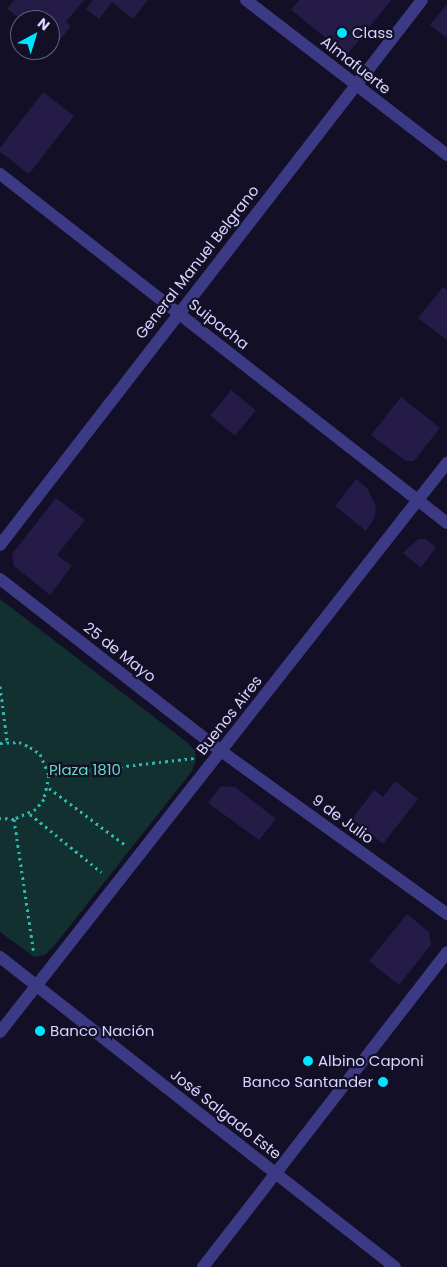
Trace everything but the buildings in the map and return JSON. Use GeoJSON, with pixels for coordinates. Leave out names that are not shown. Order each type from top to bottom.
{"type":"FeatureCollection","features":[{"type":"Feature","properties":{"kind":"street","name":"Almafuerte"},"geometry":{"type":"LineString","coordinates":[[246,0],[447,155]]}},
{"type":"Feature","properties":{"kind":"street","name":"General Manuel Belgrano"},"geometry":{"type":"LineString","coordinates":[[0,545],[422,0]]}},
{"type":"Feature","properties":{"kind":"street","name":"Suipacha"},"geometry":{"type":"LineString","coordinates":[[0,174],[447,524]]}},
{"type":"Feature","properties":{"kind":"street","name":"Buenos Aires"},"geometry":{"type":"LineString","coordinates":[[0,1032],[447,463]]}},
{"type":"Feature","properties":{"kind":"street","name":"25 de Mayo"},"geometry":{"type":"LineString","coordinates":[[0,579],[221,752]]}},
{"type":"Feature","properties":{"kind":"street","name":"9 de Julio"},"geometry":{"type":"LineString","coordinates":[[221,752],[447,914]]}},
{"type":"Feature","properties":{"kind":"street"},"geometry":{"type":"LineString","coordinates":[[203,1267],[447,952]]}},
{"type":"Feature","properties":{"kind":"street","name":"José Salgado Este"},"geometry":{"type":"LineString","coordinates":[[0,957],[396,1267]]}},
{"type":"Feature","properties":{"kind":"path"},"geometry":{"type":"LineString","coordinates":[[0,686],[7,741]]}},
{"type":"Feature","properties":{"kind":"path"},"geometry":{"type":"LineString","coordinates":[[0,743],[7,741],[19,742],[40,754],[49,775],[48,788],[44,799],[30,814],[14,819],[0,818]]}},
{"type":"Feature","properties":{"kind":"path"},"geometry":{"type":"LineString","coordinates":[[49,775],[194,758]]}},
{"type":"Feature","properties":{"kind":"path"},"geometry":{"type":"LineString","coordinates":[[48,788],[124,844]]}},
{"type":"Feature","properties":{"kind":"path"},"geometry":{"type":"LineString","coordinates":[[30,814],[101,872]]}},
{"type":"Feature","properties":{"kind":"path"},"geometry":{"type":"LineString","coordinates":[[14,819],[34,954]]}},
{"type":"Feature","properties":{"kind":"green space","name":"Plaza 1810"},"geometry":{"type":"Polygon","coordinates":[[[0,599],[188,743],[195,751],[196,760],[192,771],[54,946],[45,955],[34,957],[0,932],[0,599]]]}},
{"type":"Feature","properties":{"kind":"place","name":"Class"},"geometry":{"type":"Point","coordinates":[342,33]}},
{"type":"Feature","properties":{"kind":"place","name":"Banco Nación"},"geometry":{"type":"Point","coordinates":[40,1031]}},
{"type":"Feature","properties":{"kind":"place","name":"Albino Caponi"},"geometry":{"type":"Point","coordinates":[308,1061]}},
{"type":"Feature","properties":{"kind":"place","name":"Banco Santander"},"geometry":{"type":"Point","coordinates":[383,1082]}}]}
